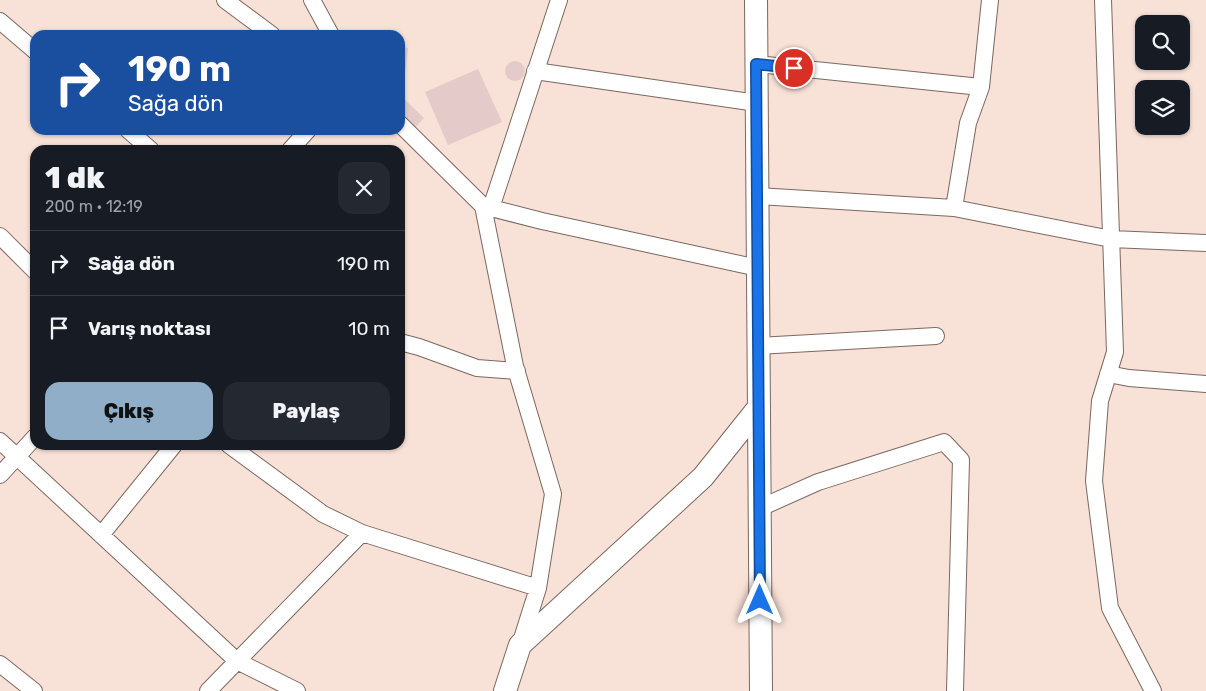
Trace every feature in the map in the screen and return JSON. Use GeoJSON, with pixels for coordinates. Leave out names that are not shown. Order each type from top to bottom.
{"type":"FeatureCollection","features":[{"type":"Feature","properties":{"kind":"street"},"geometry":{"type":"LineString","coordinates":[[225,0],[265,30]]}},
{"type":"Feature","properties":{"kind":"street"},"geometry":{"type":"LineString","coordinates":[[312,0],[328,30]]}},
{"type":"Feature","properties":{"kind":"street"},"geometry":{"type":"LineString","coordinates":[[505,691],[538,588],[553,494],[517,371],[487,207],[559,0]]}},
{"type":"Feature","properties":{"kind":"street"},"geometry":{"type":"LineString","coordinates":[[756,0],[761,691]]}},
{"type":"Feature","properties":{"kind":"street"},"geometry":{"type":"LineString","coordinates":[[954,208],[968,123],[981,86],[990,0]]}},
{"type":"Feature","properties":{"kind":"street"},"geometry":{"type":"LineString","coordinates":[[1103,0],[1115,352],[1100,401],[1094,480],[1110,608],[1153,691]]}},
{"type":"Feature","properties":{"kind":"street"},"geometry":{"type":"LineString","coordinates":[[0,21],[30,47]]}},
{"type":"Feature","properties":{"kind":"street"},"geometry":{"type":"LineString","coordinates":[[756,64],[981,86]]}},
{"type":"Feature","properties":{"kind":"street"},"geometry":{"type":"LineString","coordinates":[[534,71],[757,103]]}},
{"type":"Feature","properties":{"kind":"street"},"geometry":{"type":"LineString","coordinates":[[405,129],[487,207],[542,221],[758,268]]}},
{"type":"Feature","properties":{"kind":"street"},"geometry":{"type":"LineString","coordinates":[[134,135],[145,145]]}},
{"type":"Feature","properties":{"kind":"street"},"geometry":{"type":"LineString","coordinates":[[294,145],[304,135]]}},
{"type":"Feature","properties":{"kind":"street"},"geometry":{"type":"LineString","coordinates":[[758,196],[954,208],[1111,239],[1206,243]]}},
{"type":"Feature","properties":{"kind":"street"},"geometry":{"type":"LineString","coordinates":[[0,236],[30,266]]}},
{"type":"Feature","properties":{"kind":"street"},"geometry":{"type":"LineString","coordinates":[[759,346],[936,336]]}},
{"type":"Feature","properties":{"kind":"street"},"geometry":{"type":"LineString","coordinates":[[405,343],[477,368],[517,371]]}},
{"type":"Feature","properties":{"kind":"street"},"geometry":{"type":"LineString","coordinates":[[1108,374],[1129,378],[1206,384]]}},
{"type":"Feature","properties":{"kind":"street"},"geometry":{"type":"LineString","coordinates":[[520,645],[703,477],[759,407]]}},
{"type":"Feature","properties":{"kind":"street"},"geometry":{"type":"LineString","coordinates":[[0,441],[237,661],[297,691]]}},
{"type":"Feature","properties":{"kind":"street"},"geometry":{"type":"LineString","coordinates":[[0,476],[30,442]]}},
{"type":"Feature","properties":{"kind":"street"},"geometry":{"type":"LineString","coordinates":[[760,508],[818,482],[944,442],[961,460],[956,691]]}},
{"type":"Feature","properties":{"kind":"street"},"geometry":{"type":"LineString","coordinates":[[101,535],[170,450]]}},
{"type":"Feature","properties":{"kind":"street"},"geometry":{"type":"LineString","coordinates":[[236,450],[324,514],[362,533],[538,588]]}},
{"type":"Feature","properties":{"kind":"street"},"geometry":{"type":"LineString","coordinates":[[208,691],[362,533]]}},
{"type":"Feature","properties":{"kind":"street"},"geometry":{"type":"LineString","coordinates":[[0,664],[34,691]]}},
{"type":"Feature","properties":{"kind":"building"},"geometry":{"type":"Polygon","coordinates":[[[405,48],[408,48],[405,74],[405,48]]]}},
{"type":"Feature","properties":{"kind":"building"},"geometry":{"type":"Polygon","coordinates":[[[511,61],[519,61],[525,67],[525,75],[519,81],[511,81],[505,75],[505,67],[511,61]]]}},
{"type":"Feature","properties":{"kind":"building"},"geometry":{"type":"Polygon","coordinates":[[[478,69],[502,122],[448,145],[425,92],[478,69]]]}},
{"type":"Feature","properties":{"kind":"building"},"geometry":{"type":"Polygon","coordinates":[[[405,100],[424,118],[415,128],[405,118],[405,100]]]}},
{"type":"Feature","properties":{"kind":"route"},"geometry":{"type":"LineString","coordinates":[[760,600],[756,64],[794,68]]}}]}
